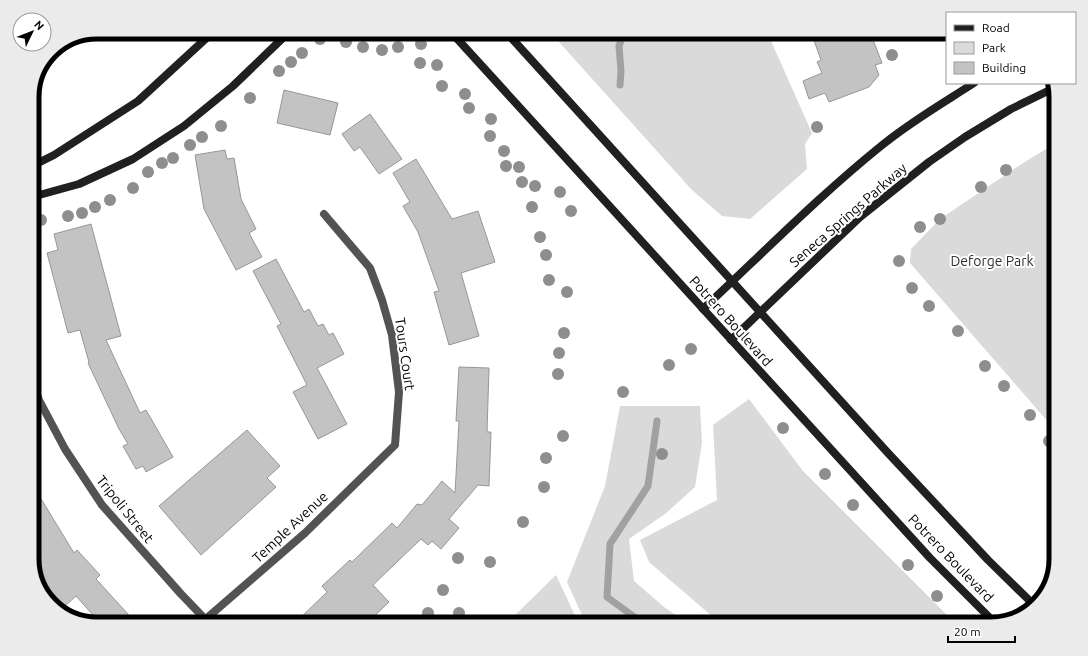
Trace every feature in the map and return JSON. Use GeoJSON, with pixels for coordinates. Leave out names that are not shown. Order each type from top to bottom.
{"type":"FeatureCollection","features":[{"type":"Feature","properties":{"kind":"street"},"geometry":{"type":"LineString","coordinates":[[39,162],[54,155],[138,101],[205,39]]}},
{"type":"Feature","properties":{"kind":"street"},"geometry":{"type":"LineString","coordinates":[[39,195],[79,184],[133,159],[184,126],[227,91],[282,39]]}},
{"type":"Feature","properties":{"kind":"street","name":"Potrero Boulevard"},"geometry":{"type":"LineString","coordinates":[[457,39],[930,558],[989,617]]}},
{"type":"Feature","properties":{"kind":"street","name":"Potrero Boulevard"},"geometry":{"type":"LineString","coordinates":[[512,39],[888,453],[988,560],[1030,601]]}},
{"type":"Feature","properties":{"kind":"street","name":"Seneca Springs Parkway"},"geometry":{"type":"LineString","coordinates":[[703,310],[843,178],[882,145],[925,114],[972,84]]}},
{"type":"Feature","properties":{"kind":"street","name":"Seneca Springs Parkway"},"geometry":{"type":"LineString","coordinates":[[731,340],[860,217],[929,162],[965,137],[1011,109],[1049,91]]}},
{"type":"Feature","properties":{"kind":"street","name":"Tours Court"},"geometry":{"type":"LineString","coordinates":[[324,214],[370,268],[382,300],[392,335],[398,392],[395,445]]}},
{"type":"Feature","properties":{"kind":"street","name":"Tripoli Street"},"geometry":{"type":"LineString","coordinates":[[39,400],[65,448],[102,505],[180,594],[198,617]]}},
{"type":"Feature","properties":{"kind":"street","name":"Temple Avenue"},"geometry":{"type":"LineString","coordinates":[[208,617],[305,533],[395,445]]}},
{"type":"Feature","properties":{"kind":"green space"},"geometry":{"type":"Polygon","coordinates":[[[556,39],[770,39],[812,133],[805,144],[807,169],[750,219],[722,216],[691,189],[556,39]]]}},
{"type":"Feature","properties":{"kind":"green space","name":"Deforge Park"},"geometry":{"type":"Polygon","coordinates":[[[1049,147],[1049,423],[910,263],[911,249],[940,219],[1049,147]]]}},
{"type":"Feature","properties":{"kind":"green space"},"geometry":{"type":"Polygon","coordinates":[[[749,399],[803,471],[949,617],[713,617],[649,562],[640,540],[717,500],[713,425],[749,399]]]}},
{"type":"Feature","properties":{"kind":"green space"},"geometry":{"type":"Polygon","coordinates":[[[620,406],[700,406],[702,443],[695,487],[665,514],[629,539],[634,581],[664,607],[679,617],[583,617],[567,582],[605,486],[620,406]]]}},
{"type":"Feature","properties":{"kind":"green space"},"geometry":{"type":"Polygon","coordinates":[[[556,575],[576,617],[513,617],[556,575]]]}},
{"type":"Feature","properties":{"kind":"building"},"geometry":{"type":"Polygon","coordinates":[[[814,39],[873,39],[882,63],[875,65],[879,75],[869,87],[829,102],[825,93],[809,99],[803,81],[822,73],[817,62],[821,60],[814,39]]]}},
{"type":"Feature","properties":{"kind":"building"},"geometry":{"type":"Polygon","coordinates":[[[284,90],[338,103],[330,135],[277,123],[284,90]]]}},
{"type":"Feature","properties":{"kind":"building"},"geometry":{"type":"Polygon","coordinates":[[[370,114],[402,159],[379,174],[360,147],[354,151],[342,134],[370,114]]]}},
{"type":"Feature","properties":{"kind":"building"},"geometry":{"type":"Polygon","coordinates":[[[225,150],[227,159],[234,158],[241,199],[256,229],[249,233],[262,257],[236,270],[204,209],[195,155],[225,150]]]}},
{"type":"Feature","properties":{"kind":"building"},"geometry":{"type":"Polygon","coordinates":[[[416,159],[452,219],[478,211],[495,262],[461,273],[479,336],[449,345],[434,292],[439,291],[418,232],[403,206],[410,202],[393,173],[416,159]]]}},
{"type":"Feature","properties":{"kind":"building"},"geometry":{"type":"Polygon","coordinates":[[[91,224],[121,336],[106,340],[140,413],[146,410],[173,457],[146,472],[143,466],[136,469],[123,446],[128,444],[119,429],[88,363],[89,362],[80,330],[68,333],[47,253],[58,250],[54,234],[91,224]]]}},
{"type":"Feature","properties":{"kind":"building"},"geometry":{"type":"Polygon","coordinates":[[[276,259],[304,312],[309,309],[318,326],[323,324],[329,335],[333,333],[344,354],[317,368],[347,424],[318,439],[293,392],[307,385],[277,326],[281,324],[253,271],[276,259]]]}},
{"type":"Feature","properties":{"kind":"building"},"geometry":{"type":"Polygon","coordinates":[[[459,367],[489,368],[487,432],[491,432],[489,486],[478,485],[449,519],[459,528],[441,549],[432,541],[428,545],[421,539],[373,585],[389,602],[373,617],[301,617],[327,592],[322,586],[350,560],[352,562],[392,523],[397,528],[417,504],[422,505],[442,481],[455,493],[459,421],[456,421],[459,367]]]}},
{"type":"Feature","properties":{"kind":"building"},"geometry":{"type":"Polygon","coordinates":[[[247,430],[280,466],[267,478],[276,487],[201,555],[159,506],[247,430]]]}},
{"type":"Feature","properties":{"kind":"building"},"geometry":{"type":"Polygon","coordinates":[[[39,496],[74,553],[77,550],[100,575],[96,579],[131,617],[95,617],[76,596],[65,606],[44,583],[41,574],[39,563],[39,496]]]}},
{"type":"Feature","properties":{"kind":"waterway"},"geometry":{"type":"LineString","coordinates":[[620,85],[621,71],[619,46],[622,39]]}},
{"type":"Feature","properties":{"kind":"waterway"},"geometry":{"type":"LineString","coordinates":[[634,617],[607,597],[610,544],[648,486],[657,421]]}}]}
